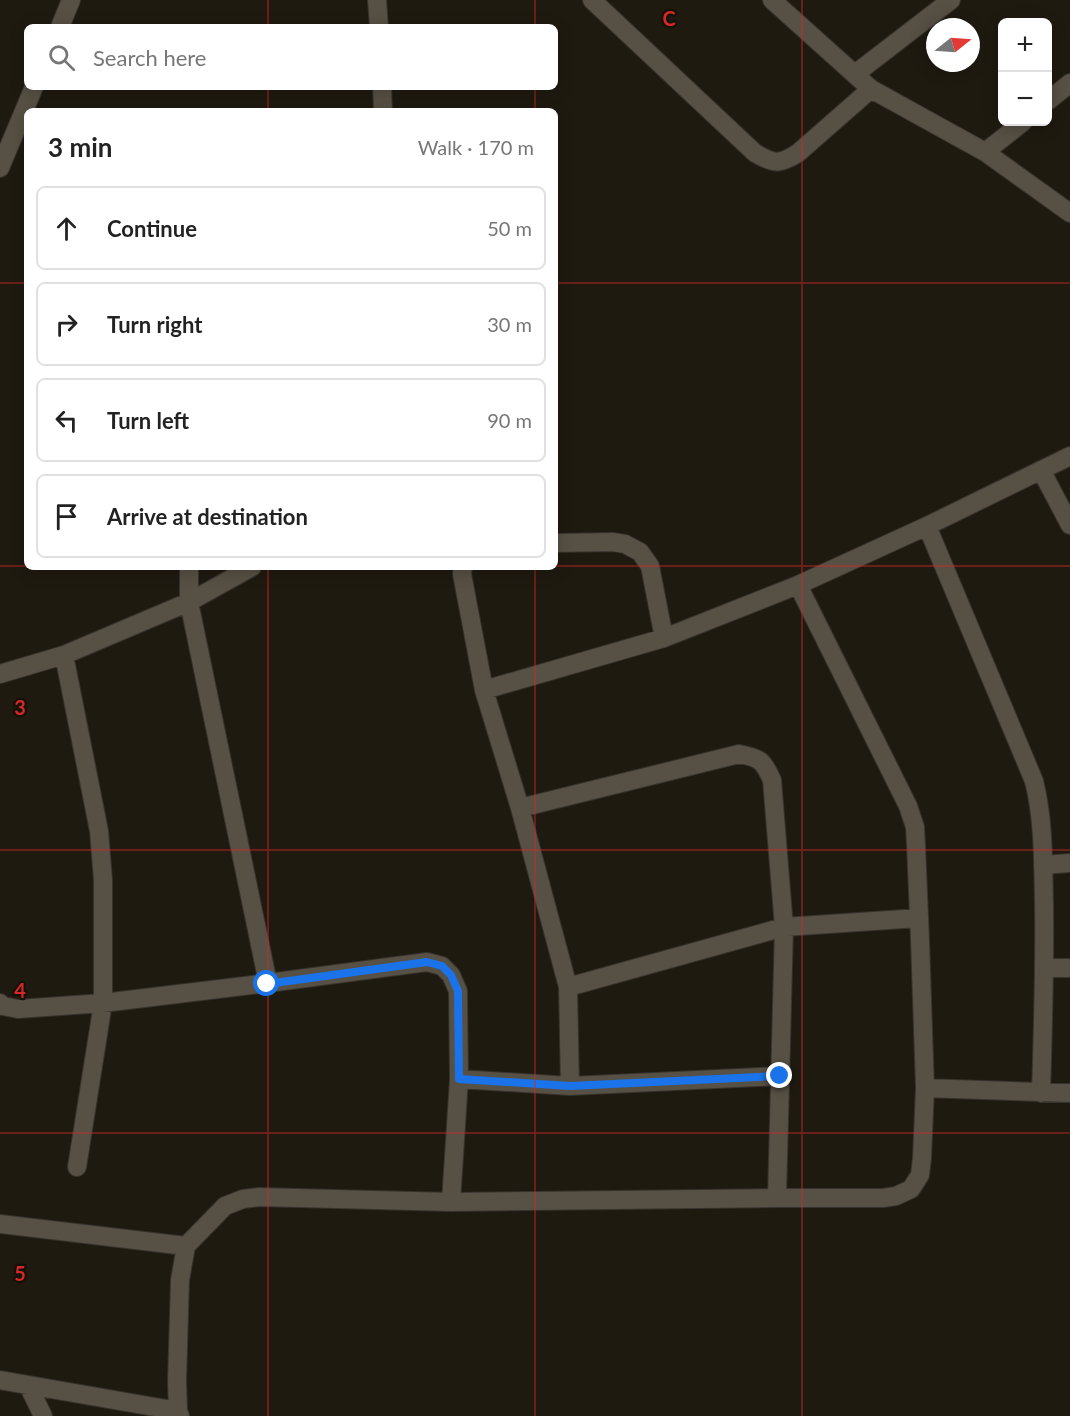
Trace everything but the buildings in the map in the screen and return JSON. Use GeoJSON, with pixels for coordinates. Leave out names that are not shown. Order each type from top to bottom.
{"type":"FeatureCollection","features":[{"type":"Feature","properties":{"kind":"street"},"geometry":{"type":"LineString","coordinates":[[61,24],[71,0]]}},
{"type":"Feature","properties":{"kind":"street"},"geometry":{"type":"LineString","coordinates":[[377,0],[378,24]]}},
{"type":"Feature","properties":{"kind":"street"},"geometry":{"type":"LineString","coordinates":[[592,0],[755,153],[768,161],[780,162],[798,153],[871,89]]}},
{"type":"Feature","properties":{"kind":"street"},"geometry":{"type":"LineString","coordinates":[[772,0],[871,89],[985,152],[1070,213]]}},
{"type":"Feature","properties":{"kind":"street"},"geometry":{"type":"LineString","coordinates":[[855,74],[951,0]]}},
{"type":"Feature","properties":{"kind":"street"},"geometry":{"type":"LineString","coordinates":[[1052,97],[1070,83]]}},
{"type":"Feature","properties":{"kind":"street"},"geometry":{"type":"LineString","coordinates":[[25,108],[33,90]]}},
{"type":"Feature","properties":{"kind":"street"},"geometry":{"type":"LineString","coordinates":[[382,90],[383,108]]}},
{"type":"Feature","properties":{"kind":"street"},"geometry":{"type":"LineString","coordinates":[[0,168],[24,111]]}},
{"type":"Feature","properties":{"kind":"street"},"geometry":{"type":"LineString","coordinates":[[985,152],[1018,126]]}},
{"type":"Feature","properties":{"kind":"street"},"geometry":{"type":"LineString","coordinates":[[484,690],[664,638],[798,585],[927,526],[1070,456]]}},
{"type":"Feature","properties":{"kind":"street"},"geometry":{"type":"LineString","coordinates":[[1041,470],[1070,525]]}},
{"type":"Feature","properties":{"kind":"street"},"geometry":{"type":"LineString","coordinates":[[927,526],[1034,781],[1040,803],[1045,968],[1041,1093]]}},
{"type":"Feature","properties":{"kind":"street"},"geometry":{"type":"LineString","coordinates":[[558,543],[613,542],[625,544],[640,552],[650,566],[664,638]]}},
{"type":"Feature","properties":{"kind":"street"},"geometry":{"type":"LineString","coordinates":[[189,570],[189,602],[267,984]]}},
{"type":"Feature","properties":{"kind":"street"},"geometry":{"type":"LineString","coordinates":[[0,674],[64,655],[189,602],[247,570]]}},
{"type":"Feature","properties":{"kind":"street"},"geometry":{"type":"LineString","coordinates":[[463,570],[484,690],[520,808],[568,987],[570,1086]]}},
{"type":"Feature","properties":{"kind":"street"},"geometry":{"type":"LineString","coordinates":[[0,1380],[179,1414],[177,1381],[180,1280],[186,1246],[225,1206],[243,1199],[259,1197],[451,1202],[883,1198],[896,1196],[911,1189],[920,1175],[925,1088],[915,827],[908,806],[798,585]]}},
{"type":"Feature","properties":{"kind":"street"},"geometry":{"type":"LineString","coordinates":[[64,655],[99,831],[103,880],[103,1003],[77,1167]]}},
{"type":"Feature","properties":{"kind":"street"},"geometry":{"type":"LineString","coordinates":[[520,808],[738,753],[756,757],[766,767],[772,780],[784,927],[777,1198]]}},
{"type":"Feature","properties":{"kind":"street"},"geometry":{"type":"LineString","coordinates":[[1043,865],[1070,864]]}},
{"type":"Feature","properties":{"kind":"street"},"geometry":{"type":"LineString","coordinates":[[568,987],[784,927],[919,918]]}},
{"type":"Feature","properties":{"kind":"street"},"geometry":{"type":"LineString","coordinates":[[0,1003],[3,1006],[18,1009],[103,1003],[427,962],[442,966],[451,975],[458,991],[459,1079],[451,1202]]}},
{"type":"Feature","properties":{"kind":"street"},"geometry":{"type":"LineString","coordinates":[[1045,968],[1070,968]]}},
{"type":"Feature","properties":{"kind":"street"},"geometry":{"type":"LineString","coordinates":[[459,1079],[570,1086],[780,1076]]}},
{"type":"Feature","properties":{"kind":"street"},"geometry":{"type":"LineString","coordinates":[[925,1088],[1070,1093]]}},
{"type":"Feature","properties":{"kind":"street"},"geometry":{"type":"LineString","coordinates":[[0,1224],[186,1246]]}},
{"type":"Feature","properties":{"kind":"street"},"geometry":{"type":"LineString","coordinates":[[28,1385],[43,1416]]}},
{"type":"Feature","properties":{"kind":"route"},"geometry":{"type":"LineString","coordinates":[[267,984],[427,962],[442,966],[451,975],[458,991],[459,1079],[570,1086],[780,1076]]}}]}
